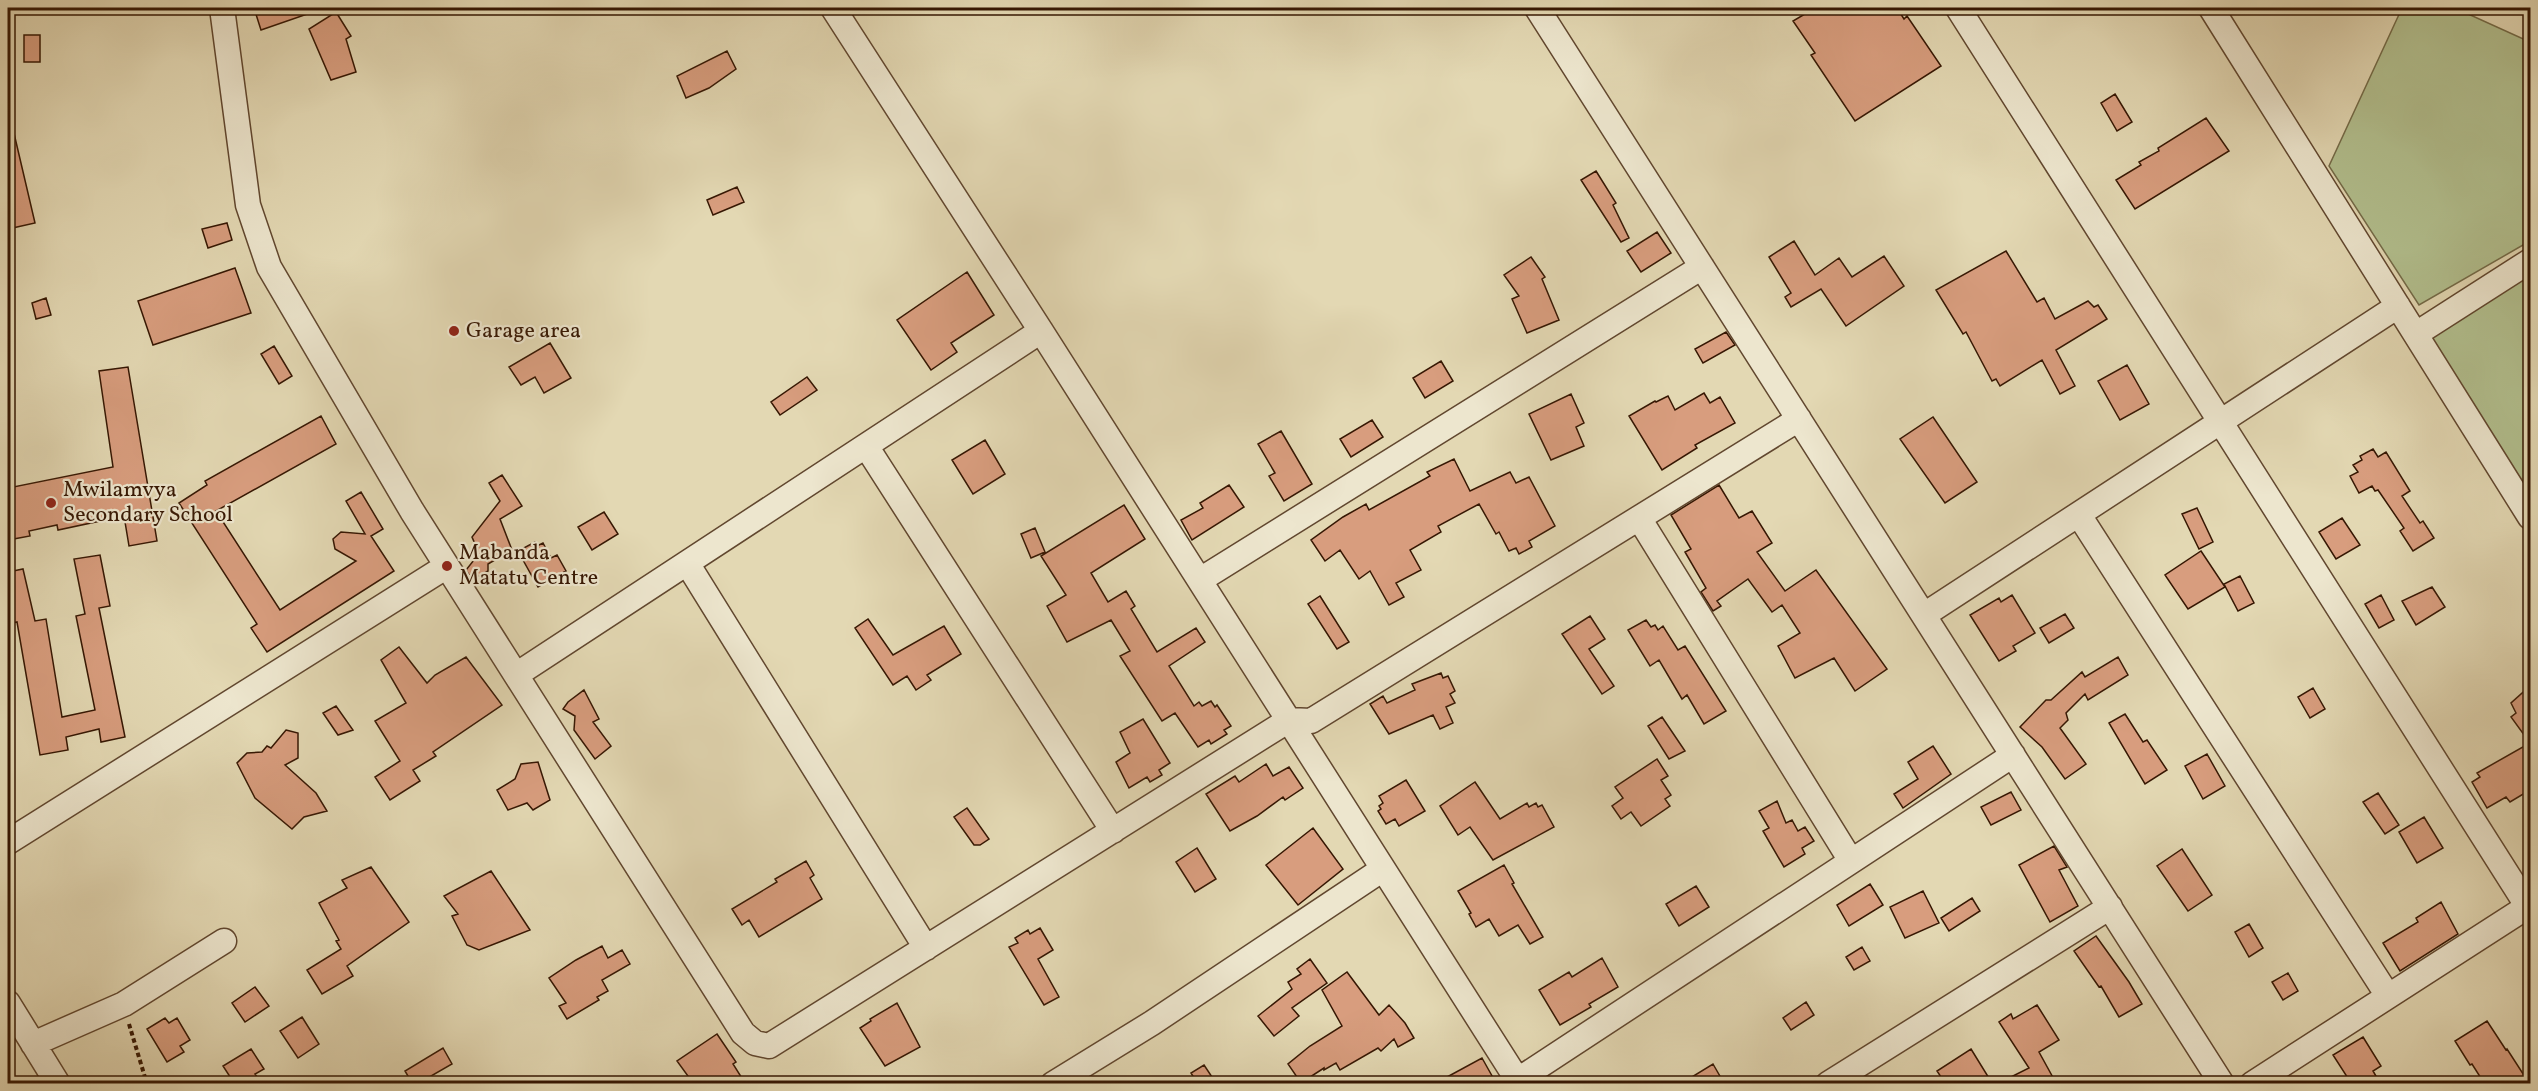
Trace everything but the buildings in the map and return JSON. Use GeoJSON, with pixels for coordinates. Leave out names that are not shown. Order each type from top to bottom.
{"type":"FeatureCollection","features":[{"type":"Feature","properties":{"kind":"street"},"geometry":{"type":"LineString","coordinates":[[222,8],[248,205],[269,267],[412,511],[743,1033],[755,1043],[769,1047],[1289,720],[1311,721],[1799,419]]}},
{"type":"Feature","properties":{"kind":"street"},"geometry":{"type":"LineString","coordinates":[[832,8],[1041,331],[1519,1082],[2013,755]]}},
{"type":"Feature","properties":{"kind":"street"},"geometry":{"type":"LineString","coordinates":[[1537,8],[2222,1083]]}},
{"type":"Feature","properties":{"kind":"street"},"geometry":{"type":"LineString","coordinates":[[1958,8],[2529,906],[2252,1083]]}},
{"type":"Feature","properties":{"kind":"street"},"geometry":{"type":"LineString","coordinates":[[2211,8],[2530,517]]}},
{"type":"Feature","properties":{"kind":"street"},"geometry":{"type":"LineString","coordinates":[[2416,334],[2530,261]]}},
{"type":"Feature","properties":{"kind":"street"},"geometry":{"type":"LineString","coordinates":[[1200,580],[1702,267]]}},
{"type":"Feature","properties":{"kind":"street"},"geometry":{"type":"LineString","coordinates":[[1924,615],[2398,306]]}},
{"type":"Feature","properties":{"kind":"street"},"geometry":{"type":"LineString","coordinates":[[516,675],[1041,331]]}},
{"type":"Feature","properties":{"kind":"street"},"geometry":{"type":"LineString","coordinates":[[866,446],[1113,831]]}},
{"type":"Feature","properties":{"kind":"street"},"geometry":{"type":"LineString","coordinates":[[2079,515],[2388,996]]}},
{"type":"Feature","properties":{"kind":"street"},"geometry":{"type":"LineString","coordinates":[[1639,518],[1851,861]]}},
{"type":"Feature","properties":{"kind":"street"},"geometry":{"type":"LineString","coordinates":[[687,563],[926,948]]}},
{"type":"Feature","properties":{"kind":"street"},"geometry":{"type":"LineString","coordinates":[[8,842],[447,566]]}},
{"type":"Feature","properties":{"kind":"street"},"geometry":{"type":"LineString","coordinates":[[1053,1083],[1152,1023],[1383,869]]}},
{"type":"Feature","properties":{"kind":"street"},"geometry":{"type":"LineString","coordinates":[[1828,1083],[2110,907]]}},
{"type":"Feature","properties":{"kind":"street"},"geometry":{"type":"LineString","coordinates":[[33,1044],[124,1004],[224,941]]}},
{"type":"Feature","properties":{"kind":"street"},"geometry":{"type":"LineString","coordinates":[[8,1003],[58,1083]]}},
{"type":"Feature","properties":{"kind":"path"},"geometry":{"type":"LineString","coordinates":[[124,1004],[147,1083]]}},
{"type":"Feature","properties":{"kind":"green space"},"geometry":{"type":"Polygon","coordinates":[[[2402,8],[2455,8],[2530,42],[2530,241],[2419,305],[2329,166],[2402,8]]]}},
{"type":"Feature","properties":{"kind":"green space"},"geometry":{"type":"Polygon","coordinates":[[[2530,272],[2530,488],[2524,485],[2428,336],[2530,272]]]}},
{"type":"Feature","properties":{"kind":"place","name":"Garage area"},"geometry":{"type":"Point","coordinates":[454,331]}},
{"type":"Feature","properties":{"kind":"place","name":"Mwilamvya Secondary School"},"geometry":{"type":"Point","coordinates":[51,503]}},
{"type":"Feature","properties":{"kind":"place","name":"Mabanda Matatu Centre"},"geometry":{"type":"Point","coordinates":[447,566]}}]}
